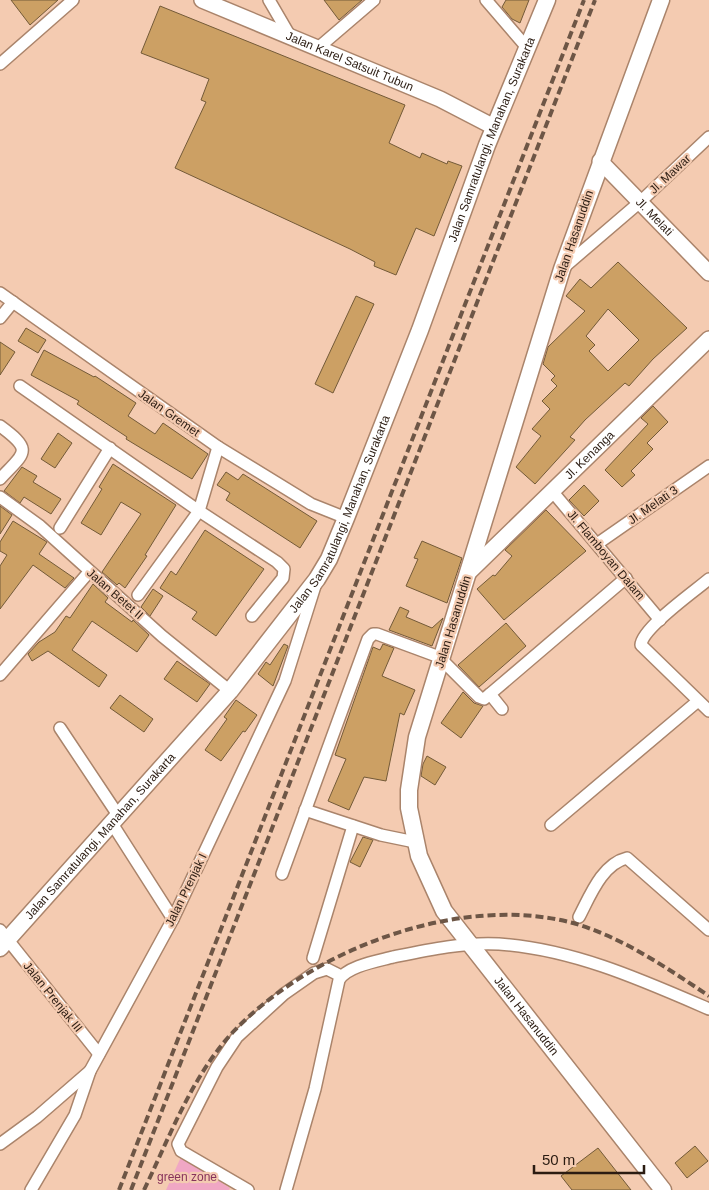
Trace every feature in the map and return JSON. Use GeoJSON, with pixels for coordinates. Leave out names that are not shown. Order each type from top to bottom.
{"type":"FeatureCollection","features":[{"type":"Feature","properties":{"kind":"main road","name":"Jalan Samratulangi, Manahan, Surakarta"},"geometry":{"type":"LineString","coordinates":[[2,939],[230,691],[317,579],[329,559],[420,330],[494,127],[547,0]]}},
{"type":"Feature","properties":{"kind":"main road","name":"Jalan Hasanuddin"},"geometry":{"type":"LineString","coordinates":[[661,0],[600,161],[562,269],[417,737],[409,790],[415,842],[425,873],[444,911],[663,1190]]}},
{"type":"Feature","properties":{"kind":"street"},"geometry":{"type":"LineString","coordinates":[[0,64],[73,0]]}},
{"type":"Feature","properties":{"kind":"street","name":"Jalan Karel Satsuit Tubun"},"geometry":{"type":"LineString","coordinates":[[202,0],[440,99],[494,127]]}},
{"type":"Feature","properties":{"kind":"street"},"geometry":{"type":"LineString","coordinates":[[269,0],[290,36]]}},
{"type":"Feature","properties":{"kind":"street"},"geometry":{"type":"LineString","coordinates":[[318,48],[374,0]]}},
{"type":"Feature","properties":{"kind":"street"},"geometry":{"type":"LineString","coordinates":[[486,0],[523,42]]}},
{"type":"Feature","properties":{"kind":"street","name":"Jl. Mawar"},"geometry":{"type":"LineString","coordinates":[[562,269],[640,202],[709,137]]}},
{"type":"Feature","properties":{"kind":"street","name":"Jl. Melati"},"geometry":{"type":"LineString","coordinates":[[600,161],[709,273]]}},
{"type":"Feature","properties":{"kind":"street","name":"Jalan Gremet"},"geometry":{"type":"LineString","coordinates":[[0,293],[218,447],[311,504],[346,518]]}},
{"type":"Feature","properties":{"kind":"street"},"geometry":{"type":"LineString","coordinates":[[0,318],[13,302]]}},
{"type":"Feature","properties":{"kind":"street","name":"Jl. Kenanga"},"geometry":{"type":"LineString","coordinates":[[469,572],[709,339]]}},
{"type":"Feature","properties":{"kind":"street"},"geometry":{"type":"LineString","coordinates":[[20,386],[199,511],[248,541],[277,562],[284,569],[282,578],[252,616]]}},
{"type":"Feature","properties":{"kind":"street"},"geometry":{"type":"LineString","coordinates":[[0,426],[20,440],[22,445],[21,456],[0,479]]}},
{"type":"Feature","properties":{"kind":"street"},"geometry":{"type":"LineString","coordinates":[[138,595],[199,511],[218,447]]}},
{"type":"Feature","properties":{"kind":"street"},"geometry":{"type":"LineString","coordinates":[[60,528],[110,448]]}},
{"type":"Feature","properties":{"kind":"street","name":"Jl. Melati 3"},"geometry":{"type":"LineString","coordinates":[[597,544],[709,466]]}},
{"type":"Feature","properties":{"kind":"street","name":"Jl. Flamboyan Dalam"},"geometry":{"type":"LineString","coordinates":[[552,491],[660,620]]}},
{"type":"Feature","properties":{"kind":"street","name":"Jalan Betet II"},"geometry":{"type":"LineString","coordinates":[[0,497],[40,526],[89,572],[230,691]]}},
{"type":"Feature","properties":{"kind":"street"},"geometry":{"type":"LineString","coordinates":[[0,675],[89,572]]}},
{"type":"Feature","properties":{"kind":"street"},"geometry":{"type":"LineString","coordinates":[[282,874],[304,810],[370,636],[377,634],[442,659],[479,697],[484,699],[626,578]]}},
{"type":"Feature","properties":{"kind":"street","name":"Jalan Prenjak I"},"geometry":{"type":"LineString","coordinates":[[31,1190],[75,1115],[90,1071],[173,919],[285,681],[300,641],[317,579]]}},
{"type":"Feature","properties":{"kind":"street"},"geometry":{"type":"LineString","coordinates":[[709,579],[660,620],[646,635],[641,645],[709,711]]}},
{"type":"Feature","properties":{"kind":"street"},"geometry":{"type":"LineString","coordinates":[[490,694],[502,709]]}},
{"type":"Feature","properties":{"kind":"street"},"geometry":{"type":"LineString","coordinates":[[551,826],[698,701]]}},
{"type":"Feature","properties":{"kind":"street"},"geometry":{"type":"LineString","coordinates":[[60,728],[173,919]]}},
{"type":"Feature","properties":{"kind":"street"},"geometry":{"type":"LineString","coordinates":[[304,810],[382,835],[415,842]]}},
{"type":"Feature","properties":{"kind":"street"},"geometry":{"type":"LineString","coordinates":[[313,958],[353,826]]}},
{"type":"Feature","properties":{"kind":"street"},"geometry":{"type":"LineString","coordinates":[[579,917],[602,877],[614,863],[627,858],[709,930]]}},
{"type":"Feature","properties":{"kind":"street","name":"Jalan Prenjak III"},"geometry":{"type":"LineString","coordinates":[[2,939],[99,1054]]}},
{"type":"Feature","properties":{"kind":"street"},"geometry":{"type":"LineString","coordinates":[[286,1190],[315,1089],[341,976],[346,972],[387,958],[468,944],[500,944],[580,958],[709,1009]]}},
{"type":"Feature","properties":{"kind":"street"},"geometry":{"type":"LineString","coordinates":[[240,1188],[178,1149],[178,1144],[225,1054],[237,1036],[284,994],[314,973],[327,969],[341,976]]}},
{"type":"Feature","properties":{"kind":"street"},"geometry":{"type":"LineString","coordinates":[[0,1144],[37,1117],[90,1071]]}},
{"type":"Feature","properties":{"kind":"green space","name":"green zone"},"geometry":{"type":"Polygon","coordinates":[[[181,1157],[230,1188],[229,1190],[166,1190],[181,1157]]]}},
{"type":"Feature","properties":{"kind":"building"},"geometry":{"type":"Polygon","coordinates":[[[11,0],[58,0],[30,25],[11,0]]]}},
{"type":"Feature","properties":{"kind":"building"},"geometry":{"type":"Polygon","coordinates":[[[324,0],[362,0],[339,20],[324,0]]]}},
{"type":"Feature","properties":{"kind":"building"},"geometry":{"type":"Polygon","coordinates":[[[506,0],[529,0],[520,23],[512,19],[502,7],[506,0]]]}},
{"type":"Feature","properties":{"kind":"building"},"geometry":{"type":"Polygon","coordinates":[[[160,6],[405,105],[389,143],[420,158],[422,153],[447,164],[448,161],[462,166],[434,236],[416,228],[396,275],[374,266],[375,262],[350,249],[175,168],[206,102],[201,100],[209,79],[141,53],[160,6]]]}},
{"type":"Feature","properties":{"kind":"building"},"geometry":{"type":"Polygon","coordinates":[[[618,262],[687,328],[653,359],[629,386],[625,383],[585,420],[570,437],[575,440],[535,484],[516,467],[541,436],[532,429],[550,409],[542,401],[557,386],[551,380],[555,376],[543,364],[548,347],[585,311],[566,296],[580,279],[591,288],[618,262]],[[608,309],[586,336],[595,345],[589,351],[608,371],[639,340],[608,309]]]}},
{"type":"Feature","properties":{"kind":"building"},"geometry":{"type":"Polygon","coordinates":[[[356,296],[374,304],[333,393],[315,384],[356,296]]]}},
{"type":"Feature","properties":{"kind":"building"},"geometry":{"type":"Polygon","coordinates":[[[26,328],[46,340],[38,353],[18,341],[26,328]]]}},
{"type":"Feature","properties":{"kind":"building"},"geometry":{"type":"Polygon","coordinates":[[[0,342],[15,352],[0,375],[0,342]]]}},
{"type":"Feature","properties":{"kind":"building"},"geometry":{"type":"Polygon","coordinates":[[[44,350],[95,376],[136,403],[128,416],[155,434],[163,423],[208,454],[192,479],[126,439],[127,437],[77,404],[79,401],[31,375],[44,350]]]}},
{"type":"Feature","properties":{"kind":"building"},"geometry":{"type":"Polygon","coordinates":[[[653,406],[668,422],[647,443],[653,449],[631,471],[635,475],[622,487],[605,470],[648,424],[641,418],[653,406]]]}},
{"type":"Feature","properties":{"kind":"building"},"geometry":{"type":"Polygon","coordinates":[[[58,433],[72,443],[55,468],[41,459],[58,433]]]}},
{"type":"Feature","properties":{"kind":"building"},"geometry":{"type":"Polygon","coordinates":[[[113,464],[176,505],[145,555],[147,556],[125,588],[119,583],[117,585],[102,572],[141,514],[121,502],[101,535],[81,523],[102,489],[99,487],[113,464]]]}},
{"type":"Feature","properties":{"kind":"building"},"geometry":{"type":"Polygon","coordinates":[[[22,467],[37,476],[33,482],[61,499],[51,514],[24,497],[20,503],[4,491],[22,467]]]}},
{"type":"Feature","properties":{"kind":"building"},"geometry":{"type":"Polygon","coordinates":[[[226,472],[238,480],[243,474],[317,521],[300,548],[226,500],[230,493],[217,485],[226,472]]]}},
{"type":"Feature","properties":{"kind":"building"},"geometry":{"type":"Polygon","coordinates":[[[584,485],[599,501],[584,516],[569,500],[584,485]]]}},
{"type":"Feature","properties":{"kind":"building"},"geometry":{"type":"Polygon","coordinates":[[[0,506],[12,515],[0,534],[0,506]]]}},
{"type":"Feature","properties":{"kind":"building"},"geometry":{"type":"Polygon","coordinates":[[[546,510],[586,551],[504,620],[477,589],[493,575],[495,576],[512,556],[505,550],[546,510]]]}},
{"type":"Feature","properties":{"kind":"building"},"geometry":{"type":"Polygon","coordinates":[[[13,521],[47,542],[39,554],[74,578],[65,588],[33,565],[0,609],[0,566],[7,555],[0,551],[0,542],[13,521]]]}},
{"type":"Feature","properties":{"kind":"building"},"geometry":{"type":"Polygon","coordinates":[[[205,530],[264,569],[216,636],[192,619],[197,612],[160,588],[171,571],[176,575],[205,530]]]}},
{"type":"Feature","properties":{"kind":"building"},"geometry":{"type":"Polygon","coordinates":[[[422,541],[462,558],[447,603],[406,586],[418,559],[414,558],[422,541]]]}},
{"type":"Feature","properties":{"kind":"building"},"geometry":{"type":"Polygon","coordinates":[[[93,584],[108,598],[105,602],[132,622],[133,620],[149,635],[137,652],[92,621],[72,650],[107,675],[99,687],[48,651],[32,661],[28,654],[39,642],[55,632],[66,616],[70,618],[93,584]]]}},
{"type":"Feature","properties":{"kind":"building"},"geometry":{"type":"Polygon","coordinates":[[[153,589],[163,596],[150,616],[141,607],[153,589]]]}},
{"type":"Feature","properties":{"kind":"building"},"geometry":{"type":"Polygon","coordinates":[[[400,607],[409,611],[406,617],[432,628],[443,618],[432,646],[389,630],[400,607]]]}},
{"type":"Feature","properties":{"kind":"building"},"geometry":{"type":"Polygon","coordinates":[[[506,623],[526,646],[479,687],[458,665],[506,623]]]}},
{"type":"Feature","properties":{"kind":"building"},"geometry":{"type":"Polygon","coordinates":[[[284,644],[288,646],[273,686],[258,674],[266,662],[270,665],[284,644]]]}},
{"type":"Feature","properties":{"kind":"building"},"geometry":{"type":"Polygon","coordinates":[[[383,644],[394,648],[382,676],[415,690],[404,715],[400,713],[386,781],[364,777],[349,810],[328,801],[346,759],[335,755],[373,647],[380,650],[383,644]]]}},
{"type":"Feature","properties":{"kind":"building"},"geometry":{"type":"Polygon","coordinates":[[[177,661],[210,684],[197,702],[164,679],[177,661]]]}},
{"type":"Feature","properties":{"kind":"building"},"geometry":{"type":"Polygon","coordinates":[[[463,692],[474,703],[483,706],[461,738],[441,723],[463,692]]]}},
{"type":"Feature","properties":{"kind":"building"},"geometry":{"type":"Polygon","coordinates":[[[120,695],[153,719],[144,732],[110,708],[120,695]]]}},
{"type":"Feature","properties":{"kind":"building"},"geometry":{"type":"Polygon","coordinates":[[[236,700],[257,715],[221,761],[205,750],[227,719],[224,717],[236,700]]]}},
{"type":"Feature","properties":{"kind":"building"},"geometry":{"type":"Polygon","coordinates":[[[427,756],[446,767],[435,785],[421,776],[423,764],[427,756]]]}},
{"type":"Feature","properties":{"kind":"building"},"geometry":{"type":"Polygon","coordinates":[[[363,837],[373,840],[360,867],[350,862],[363,837]]]}},
{"type":"Feature","properties":{"kind":"building"},"geometry":{"type":"Polygon","coordinates":[[[695,1146],[708,1161],[687,1178],[675,1163],[695,1146]]]}},
{"type":"Feature","properties":{"kind":"building"},"geometry":{"type":"Polygon","coordinates":[[[598,1148],[631,1190],[572,1190],[561,1176],[598,1148]]]}},
{"type":"Feature","properties":{"kind":"railway"},"geometry":{"type":"LineString","coordinates":[[119,1190],[584,0]]}},
{"type":"Feature","properties":{"kind":"railway"},"geometry":{"type":"LineString","coordinates":[[131,1190],[595,0]]}},
{"type":"Feature","properties":{"kind":"railway"},"geometry":{"type":"LineString","coordinates":[[144,1190],[194,1087],[218,1049],[233,1032],[266,1002],[304,976],[346,953],[390,935],[437,922],[483,916],[529,916],[573,923],[609,936],[626,945],[660,964],[709,996]]}}]}
